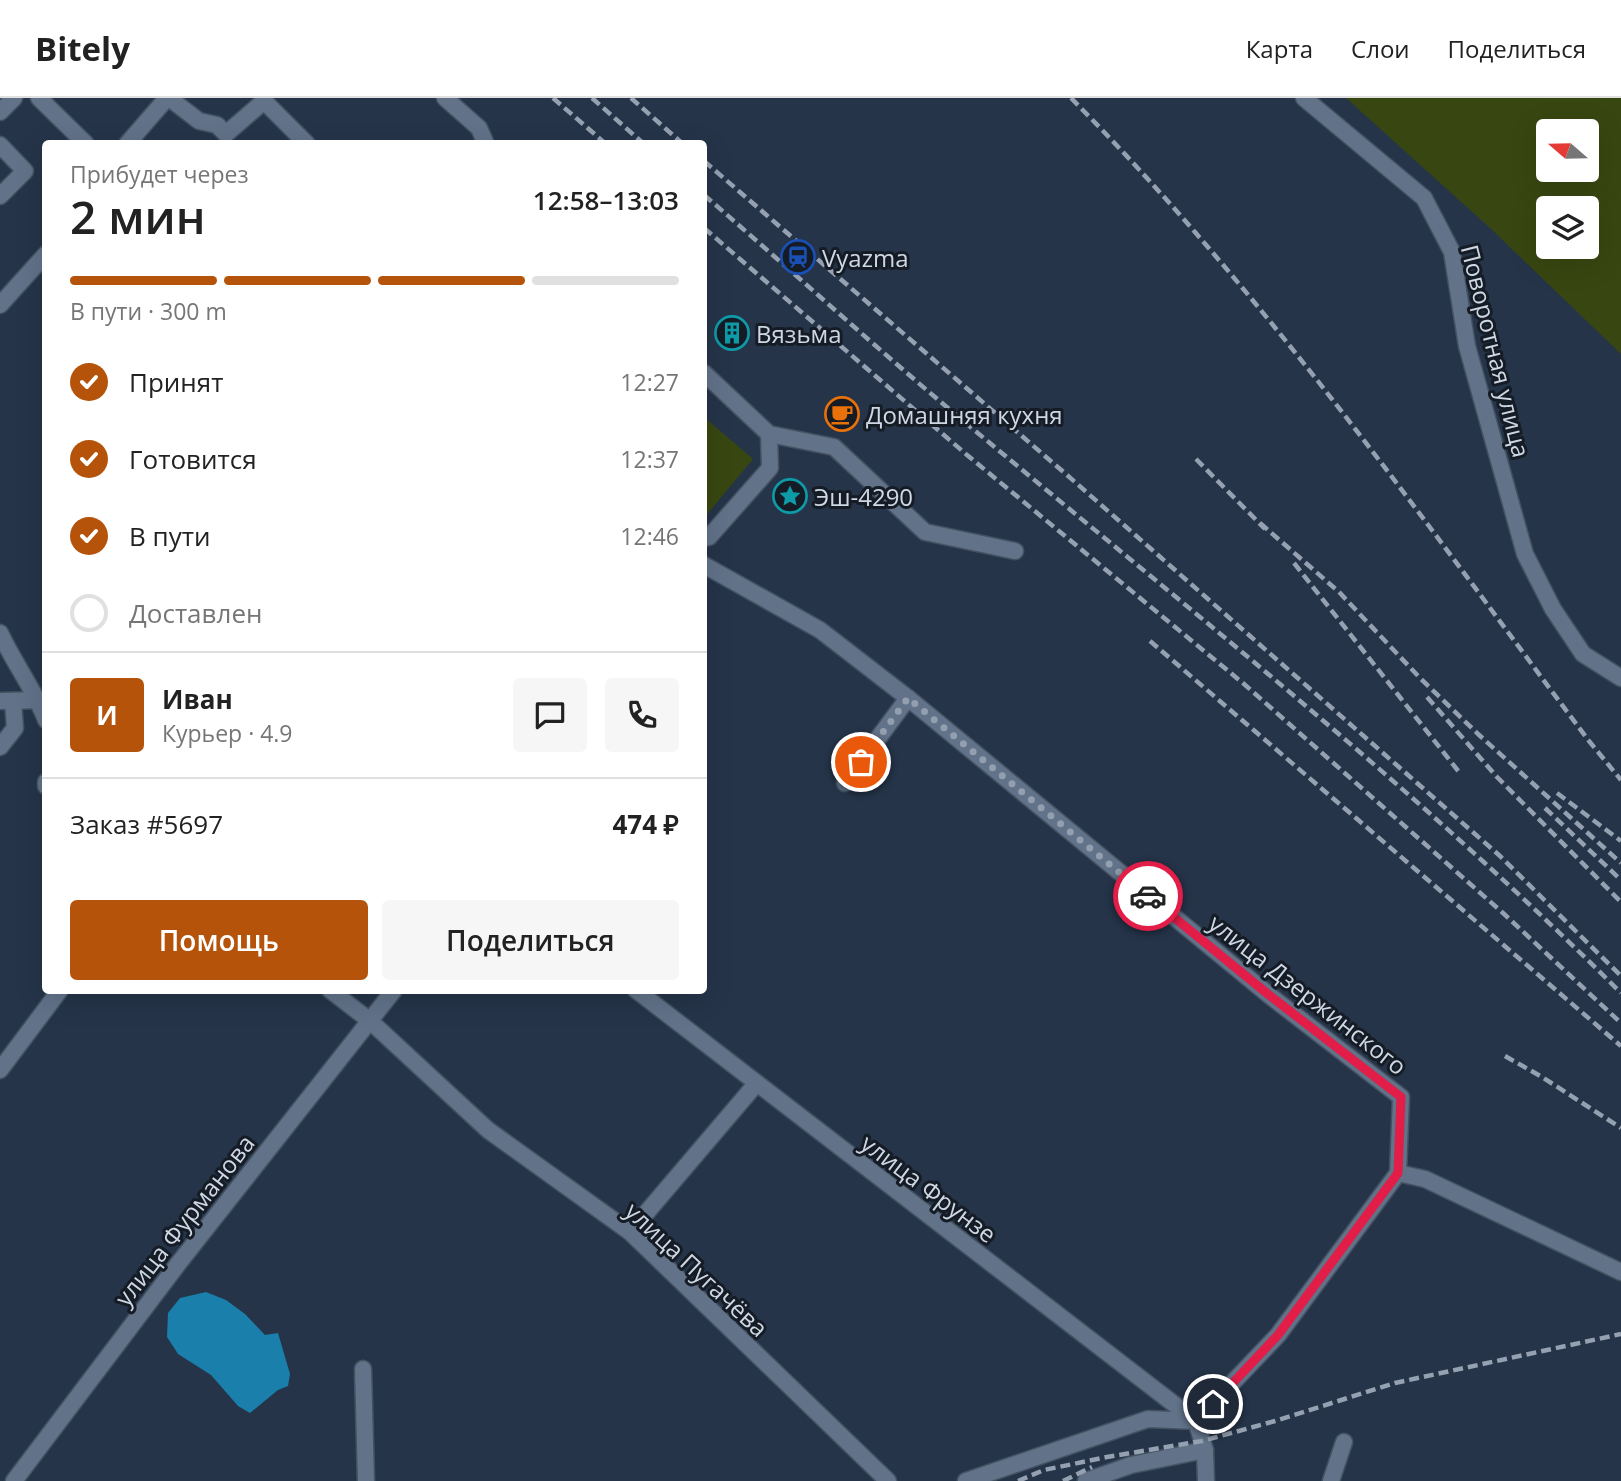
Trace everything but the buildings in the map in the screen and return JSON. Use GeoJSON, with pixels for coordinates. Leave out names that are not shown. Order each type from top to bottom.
{"type":"FeatureCollection","features":[{"type":"Feature","properties":{"kind":"street"},"geometry":{"type":"LineString","coordinates":[[0,112],[14,98]]}},
{"type":"Feature","properties":{"kind":"street"},"geometry":{"type":"LineString","coordinates":[[39,98],[82,140]]}},
{"type":"Feature","properties":{"kind":"street"},"geometry":{"type":"LineString","coordinates":[[131,140],[168,98],[198,121],[217,125],[226,134],[264,101],[303,140]]}},
{"type":"Feature","properties":{"kind":"street"},"geometry":{"type":"LineString","coordinates":[[445,98],[479,128],[484,140]]}},
{"type":"Feature","properties":{"kind":"street","name":"Поворотная улица"},"geometry":{"type":"LineString","coordinates":[[1304,98],[1424,198],[1452,252],[1467,346],[1525,554],[1553,609],[1583,654],[1621,678]]}},
{"type":"Feature","properties":{"kind":"street"},"geometry":{"type":"LineString","coordinates":[[0,145],[25,171],[0,196]]}},
{"type":"Feature","properties":{"kind":"street"},"geometry":{"type":"LineString","coordinates":[[0,305],[42,258]]}},
{"type":"Feature","properties":{"kind":"street"},"geometry":{"type":"LineString","coordinates":[[707,376],[769,434],[834,447],[925,531],[1015,551]]}},
{"type":"Feature","properties":{"kind":"street"},"geometry":{"type":"LineString","coordinates":[[707,537],[770,468],[769,434]]}},
{"type":"Feature","properties":{"kind":"street","name":"улица Дзержинского"},"geometry":{"type":"LineString","coordinates":[[707,567],[820,630],[908,698],[1269,995],[1401,1097],[1398,1173]]}},
{"type":"Feature","properties":{"kind":"street"},"geometry":{"type":"LineString","coordinates":[[0,633],[12,660],[42,700]]}},
{"type":"Feature","properties":{"kind":"street"},"geometry":{"type":"LineString","coordinates":[[845,783],[908,698]]}},
{"type":"Feature","properties":{"kind":"street"},"geometry":{"type":"LineString","coordinates":[[0,747],[15,728],[7,701],[42,700]]}},
{"type":"Feature","properties":{"kind":"street"},"geometry":{"type":"LineString","coordinates":[[0,1070],[57,994]]}},
{"type":"Feature","properties":{"kind":"street","name":"улица Пугачёва"},"geometry":{"type":"LineString","coordinates":[[335,994],[369,1020],[488,1130],[630,1232],[888,1481]]}},
{"type":"Feature","properties":{"kind":"street","name":"улица Фурманова"},"geometry":{"type":"LineString","coordinates":[[15,1481],[178,1264],[391,994]]}},
{"type":"Feature","properties":{"kind":"street","name":"улица Фрунзе"},"geometry":{"type":"LineString","coordinates":[[641,994],[1196,1421]]}},
{"type":"Feature","properties":{"kind":"street"},"geometry":{"type":"LineString","coordinates":[[630,1232],[756,1084]]}},
{"type":"Feature","properties":{"kind":"street"},"geometry":{"type":"LineString","coordinates":[[966,1481],[1148,1419],[1196,1421],[1278,1335],[1398,1173],[1425,1179],[1621,1272]]}},
{"type":"Feature","properties":{"kind":"street"},"geometry":{"type":"LineString","coordinates":[[363,1369],[366,1481]]}},
{"type":"Feature","properties":{"kind":"street"},"geometry":{"type":"LineString","coordinates":[[1196,1421],[1206,1450],[1206,1481]]}},
{"type":"Feature","properties":{"kind":"street"},"geometry":{"type":"LineString","coordinates":[[1331,1481],[1345,1442]]}},
{"type":"Feature","properties":{"kind":"street"},"geometry":{"type":"LineString","coordinates":[[1086,1481],[1131,1465],[1206,1450]]}},
{"type":"Feature","properties":{"kind":"green space"},"geometry":{"type":"Polygon","coordinates":[[[1346,98],[1621,98],[1621,354],[1490,228],[1346,98]]]}},
{"type":"Feature","properties":{"kind":"green space"},"geometry":{"type":"Polygon","coordinates":[[[707,420],[753,459],[707,514],[707,420]]]}},
{"type":"Feature","properties":{"kind":"water"},"geometry":{"type":"Polygon","coordinates":[[[206,1292],[226,1300],[245,1314],[265,1335],[278,1333],[290,1374],[288,1386],[278,1390],[250,1413],[238,1406],[211,1375],[178,1354],[167,1337],[168,1313],[180,1298],[206,1292]]]}},
{"type":"Feature","properties":{"kind":"railway"},"geometry":{"type":"LineString","coordinates":[[553,98],[601,140]]}},
{"type":"Feature","properties":{"kind":"railway"},"geometry":{"type":"LineString","coordinates":[[592,98],[639,140]]}},
{"type":"Feature","properties":{"kind":"railway"},"geometry":{"type":"LineString","coordinates":[[631,98],[678,140]]}},
{"type":"Feature","properties":{"kind":"railway"},"geometry":{"type":"LineString","coordinates":[[1071,98],[1211,250],[1277,330],[1341,410],[1621,780]]}},
{"type":"Feature","properties":{"kind":"railway"},"geometry":{"type":"LineString","coordinates":[[707,164],[1075,482],[1500,856],[1621,976]]}},
{"type":"Feature","properties":{"kind":"railway"},"geometry":{"type":"LineString","coordinates":[[707,198],[949,409],[1229,641],[1389,778],[1545,919],[1621,993]]}},
{"type":"Feature","properties":{"kind":"railway"},"geometry":{"type":"LineString","coordinates":[[707,231],[967,455],[1244,684],[1503,913],[1621,1023]]}},
{"type":"Feature","properties":{"kind":"railway"},"geometry":{"type":"LineString","coordinates":[[1196,459],[1265,529]]}},
{"type":"Feature","properties":{"kind":"railway"},"geometry":{"type":"LineString","coordinates":[[1260,523],[1339,592],[1419,677],[1478,734],[1621,863]]}},
{"type":"Feature","properties":{"kind":"railway"},"geometry":{"type":"LineString","coordinates":[[1294,563],[1459,772]]}},
{"type":"Feature","properties":{"kind":"railway"},"geometry":{"type":"LineString","coordinates":[[1150,641],[1621,1046]]}},
{"type":"Feature","properties":{"kind":"railway"},"geometry":{"type":"LineString","coordinates":[[1427,697],[1497,777],[1621,902]]}},
{"type":"Feature","properties":{"kind":"railway"},"geometry":{"type":"LineString","coordinates":[[1557,793],[1621,841]]}},
{"type":"Feature","properties":{"kind":"railway"},"geometry":{"type":"LineString","coordinates":[[1545,808],[1621,880]]}},
{"type":"Feature","properties":{"kind":"railway"},"geometry":{"type":"LineString","coordinates":[[1505,1056],[1621,1128]]}},
{"type":"Feature","properties":{"kind":"railway"},"geometry":{"type":"LineString","coordinates":[[1018,1481],[1044,1470],[1202,1441],[1395,1383],[1621,1334]]}},
{"type":"Feature","properties":{"kind":"railway"},"geometry":{"type":"LineString","coordinates":[[1063,1481],[1092,1467]]}},
{"type":"Feature","properties":{"kind":"way so far"},"geometry":{"type":"LineString","coordinates":[[861,762],[908,698],[1148,896]]}},
{"type":"Feature","properties":{"kind":"place","name":"Vyazma"},"geometry":{"type":"Point","coordinates":[798,257]}},
{"type":"Feature","properties":{"kind":"place","name":"Вязьма"},"geometry":{"type":"Point","coordinates":[732,333]}},
{"type":"Feature","properties":{"kind":"place","name":"Домашняя кухня"},"geometry":{"type":"Point","coordinates":[842,414]}},
{"type":"Feature","properties":{"kind":"place","name":"Эш-4290"},"geometry":{"type":"Point","coordinates":[790,496]}},
{"type":"Feature","properties":{"kind":"route"},"geometry":{"type":"LineString","coordinates":[[1148,896],[1269,995],[1401,1097],[1398,1173],[1389,1188],[1278,1335],[1213,1404]]}}]}
